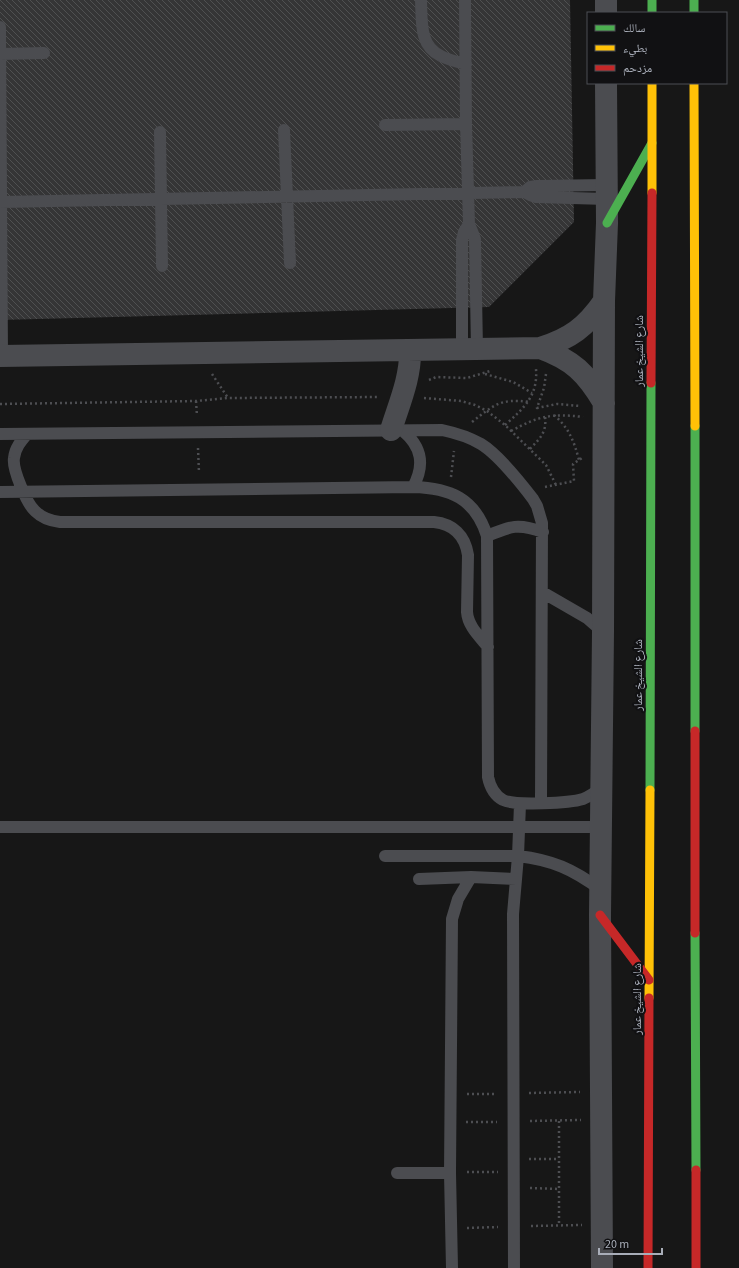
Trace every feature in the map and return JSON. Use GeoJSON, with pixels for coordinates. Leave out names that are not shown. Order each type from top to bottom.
{"type":"FeatureCollection","features":[{"type":"Feature","properties":{"kind":"main road"},"geometry":{"type":"LineString","coordinates":[[652,0],[652,12]]}},
{"type":"Feature","properties":{"kind":"main road"},"geometry":{"type":"LineString","coordinates":[[694,0],[694,12]]}},
{"type":"Feature","properties":{"kind":"main road","name":"شارع الشيخ عمار"},"geometry":{"type":"LineString","coordinates":[[648,1268],[652,84]]}},
{"type":"Feature","properties":{"kind":"main road"},"geometry":{"type":"LineString","coordinates":[[694,84],[696,1268]]}},
{"type":"Feature","properties":{"kind":"main road"},"geometry":{"type":"LineString","coordinates":[[607,223],[652,142]]}},
{"type":"Feature","properties":{"kind":"main road"},"geometry":{"type":"LineString","coordinates":[[600,915],[649,980]]}},
{"type":"Feature","properties":{"kind":"street"},"geometry":{"type":"LineString","coordinates":[[606,0],[606,12]]}},
{"type":"Feature","properties":{"kind":"street"},"geometry":{"type":"LineString","coordinates":[[602,1268],[600,890],[602,787],[604,301],[607,223],[606,84]]}},
{"type":"Feature","properties":{"kind":"street"},"geometry":{"type":"LineString","coordinates":[[538,356],[584,326],[604,301]]}},
{"type":"Feature","properties":{"kind":"street"},"geometry":{"type":"LineString","coordinates":[[1,356],[469,349],[538,356],[557,354],[572,363],[588,379],[604,403]]}},
{"type":"Feature","properties":{"kind":"street"},"geometry":{"type":"LineString","coordinates":[[403,430],[412,397],[408,377],[411,359],[410,350]]}},
{"type":"Feature","properties":{"kind":"lane"},"geometry":{"type":"LineString","coordinates":[[421,0],[423,32],[429,47],[442,57],[466,64]]}},
{"type":"Feature","properties":{"kind":"lane"},"geometry":{"type":"LineString","coordinates":[[465,0],[468,224],[474,239],[469,349]]}},
{"type":"Feature","properties":{"kind":"lane"},"geometry":{"type":"LineString","coordinates":[[0,27],[1,356]]}},
{"type":"Feature","properties":{"kind":"lane"},"geometry":{"type":"LineString","coordinates":[[0,54],[44,53]]}},
{"type":"Feature","properties":{"kind":"lane"},"geometry":{"type":"LineString","coordinates":[[385,125],[466,124]]}},
{"type":"Feature","properties":{"kind":"lane"},"geometry":{"type":"LineString","coordinates":[[284,130],[290,263]]}},
{"type":"Feature","properties":{"kind":"lane"},"geometry":{"type":"LineString","coordinates":[[160,132],[162,266]]}},
{"type":"Feature","properties":{"kind":"lane"},"geometry":{"type":"LineString","coordinates":[[1,202],[524,192],[530,187],[537,186],[607,192]]}},
{"type":"Feature","properties":{"kind":"lane"},"geometry":{"type":"LineString","coordinates":[[403,430],[414,442],[420,457],[418,478],[413,487]]}},
{"type":"Feature","properties":{"kind":"lane"},"geometry":{"type":"LineString","coordinates":[[0,434],[442,430],[469,438],[481,444],[492,452],[527,491],[537,506],[542,523],[541,803]]}},
{"type":"Feature","properties":{"kind":"lane"},"geometry":{"type":"LineString","coordinates":[[27,434],[16,449],[13,464],[15,472],[31,507],[35,512],[47,519],[60,522],[442,523],[451,526],[458,531],[463,538],[468,554],[467,616],[472,628],[488,647]]}},
{"type":"Feature","properties":{"kind":"lane"},"geometry":{"type":"LineString","coordinates":[[0,492],[413,487],[438,489],[460,497],[470,505],[477,514],[483,524],[487,536],[488,777],[490,786],[495,794],[501,799],[510,803],[520,804],[575,801],[589,796],[602,787]]}},
{"type":"Feature","properties":{"kind":"lane"},"geometry":{"type":"LineString","coordinates":[[487,536],[505,528],[519,526],[543,532]]}},
{"type":"Feature","properties":{"kind":"lane"},"geometry":{"type":"LineString","coordinates":[[542,592],[587,618],[603,632]]}},
{"type":"Feature","properties":{"kind":"lane"},"geometry":{"type":"LineString","coordinates":[[514,1268],[514,914],[520,804]]}},
{"type":"Feature","properties":{"kind":"lane"},"geometry":{"type":"LineString","coordinates":[[0,827],[601,827]]}},
{"type":"Feature","properties":{"kind":"lane"},"geometry":{"type":"LineString","coordinates":[[385,856],[518,856],[536,858],[565,868],[586,879],[600,890]]}},
{"type":"Feature","properties":{"kind":"lane"},"geometry":{"type":"LineString","coordinates":[[419,878],[471,877],[516,879]]}},
{"type":"Feature","properties":{"kind":"lane"},"geometry":{"type":"LineString","coordinates":[[452,1268],[450,1172],[452,920],[458,899],[471,877]]}},
{"type":"Feature","properties":{"kind":"lane"},"geometry":{"type":"LineString","coordinates":[[396,1173],[450,1172]]}},
{"type":"Feature","properties":{"kind":"path"},"geometry":{"type":"LineString","coordinates":[[505,425],[529,402],[536,374],[538,356]]}},
{"type":"Feature","properties":{"kind":"path"},"geometry":{"type":"LineString","coordinates":[[427,382],[436,378],[468,378],[495,370]]}},
{"type":"Feature","properties":{"kind":"path"},"geometry":{"type":"LineString","coordinates":[[546,372],[544,388],[536,408],[557,404],[582,406]]}},
{"type":"Feature","properties":{"kind":"path"},"geometry":{"type":"LineString","coordinates":[[483,374],[513,382],[532,393]]}},
{"type":"Feature","properties":{"kind":"path"},"geometry":{"type":"LineString","coordinates":[[412,397],[424,392]]}},
{"type":"Feature","properties":{"kind":"path"},"geometry":{"type":"LineString","coordinates":[[403,430],[412,397]]}},
{"type":"Feature","properties":{"kind":"path"},"geometry":{"type":"LineString","coordinates":[[0,404],[196,401],[228,398],[412,397],[461,401],[486,411],[505,425],[546,465],[556,485]]}},
{"type":"Feature","properties":{"kind":"path"},"geometry":{"type":"LineString","coordinates":[[511,431],[529,422],[554,414],[584,417]]}},
{"type":"Feature","properties":{"kind":"path"},"geometry":{"type":"LineString","coordinates":[[554,414],[571,435],[579,460]]}},
{"type":"Feature","properties":{"kind":"path"},"geometry":{"type":"LineString","coordinates":[[530,449],[543,434],[546,423],[545,416]]}},
{"type":"Feature","properties":{"kind":"path"},"geometry":{"type":"LineString","coordinates":[[527,491],[574,481],[573,464],[585,455]]}},
{"type":"Feature","properties":{"kind":"path"},"geometry":{"type":"LineString","coordinates":[[559,1121],[559,1225]]}},
{"type":"Feature","properties":{"kind":"path"},"geometry":{"type":"LineString","coordinates":[[514,1159],[559,1159]]}},
{"type":"Feature","properties":{"kind":"path"},"geometry":{"type":"LineString","coordinates":[[450,1172],[514,1172]]}},
{"type":"Feature","properties":{"kind":"path"},"geometry":{"type":"LineString","coordinates":[[514,1188],[559,1188]]}},
{"type":"Feature","properties":{"kind":"building"},"geometry":{"type":"Polygon","coordinates":[[[0,0],[570,0],[574,222],[489,307],[0,320],[0,0]]]}},
{"type":"Feature","properties":{"kind":"traffic: fast"},"geometry":{"type":"LineString","coordinates":[[652,0],[652,12]]}},
{"type":"Feature","properties":{"kind":"traffic: fast"},"geometry":{"type":"LineString","coordinates":[[694,0],[694,12]]}},
{"type":"Feature","properties":{"kind":"traffic: fast"},"geometry":{"type":"LineString","coordinates":[[607,223],[652,143]]}},
{"type":"Feature","properties":{"kind":"traffic: fast"},"geometry":{"type":"LineString","coordinates":[[650,790],[651,383]]}},
{"type":"Feature","properties":{"kind":"traffic: fast"},"geometry":{"type":"LineString","coordinates":[[695,426],[695,731]]}},
{"type":"Feature","properties":{"kind":"traffic: fast"},"geometry":{"type":"LineString","coordinates":[[695,933],[696,1170]]}},
{"type":"Feature","properties":{"kind":"traffic: slow"},"geometry":{"type":"LineString","coordinates":[[652,84],[652,193]]}},
{"type":"Feature","properties":{"kind":"traffic: slow"},"geometry":{"type":"LineString","coordinates":[[694,84],[695,426]]}},
{"type":"Feature","properties":{"kind":"traffic: slow"},"geometry":{"type":"LineString","coordinates":[[649,998],[650,790]]}},
{"type":"Feature","properties":{"kind":"traffic: jam"},"geometry":{"type":"LineString","coordinates":[[651,383],[652,193]]}},
{"type":"Feature","properties":{"kind":"traffic: jam"},"geometry":{"type":"LineString","coordinates":[[695,731],[695,933]]}},
{"type":"Feature","properties":{"kind":"traffic: jam"},"geometry":{"type":"LineString","coordinates":[[600,915],[649,980]]}},
{"type":"Feature","properties":{"kind":"traffic: jam"},"geometry":{"type":"LineString","coordinates":[[648,1268],[649,998]]}},
{"type":"Feature","properties":{"kind":"traffic: jam"},"geometry":{"type":"LineString","coordinates":[[696,1170],[696,1268]]}}]}
